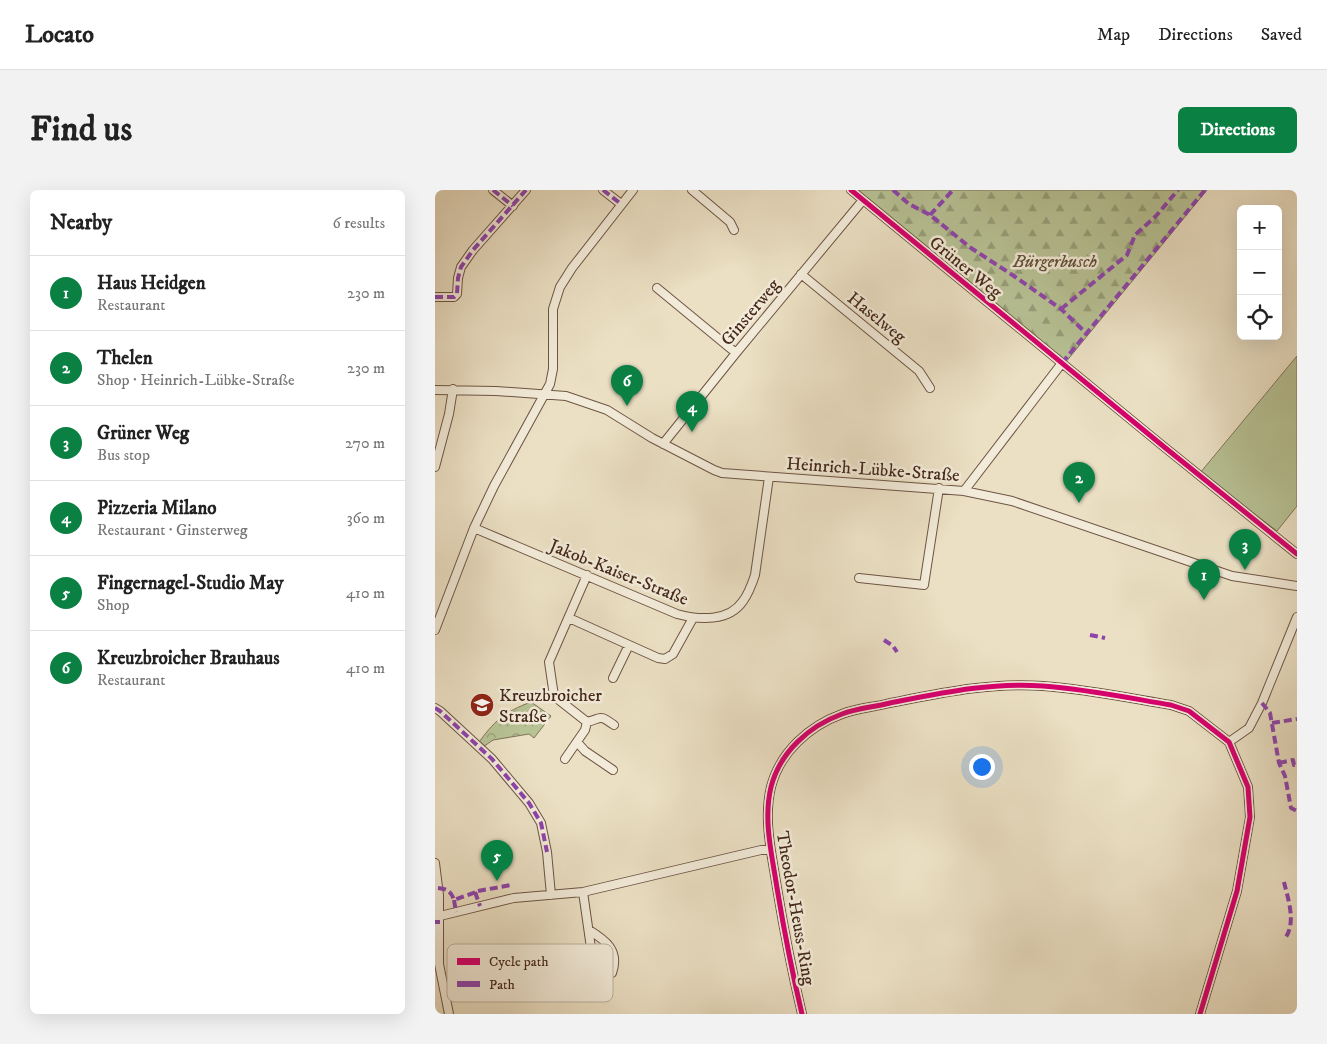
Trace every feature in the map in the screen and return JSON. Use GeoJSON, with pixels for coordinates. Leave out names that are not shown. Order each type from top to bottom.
{"type":"FeatureCollection","features":[{"type":"Feature","properties":{"kind":"street"},"geometry":{"type":"LineString","coordinates":[[493,190],[513,206]]}},
{"type":"Feature","properties":{"kind":"street"},"geometry":{"type":"LineString","coordinates":[[435,297],[454,296],[457,294],[461,266],[526,190]]}},
{"type":"Feature","properties":{"kind":"street"},"geometry":{"type":"LineString","coordinates":[[603,190],[621,204]]}},
{"type":"Feature","properties":{"kind":"street"},"geometry":{"type":"LineString","coordinates":[[435,630],[474,528],[494,486],[550,384],[553,369],[553,309],[560,288],[572,268],[633,190]]}},
{"type":"Feature","properties":{"kind":"street"},"geometry":{"type":"LineString","coordinates":[[692,190],[730,222],[734,230]]}},
{"type":"Feature","properties":{"kind":"street","name":"Grüner Weg"},"geometry":{"type":"LineString","coordinates":[[851,190],[1297,554]]}},
{"type":"Feature","properties":{"kind":"street","name":"Ginsterweg"},"geometry":{"type":"LineString","coordinates":[[663,444],[863,200]]}},
{"type":"Feature","properties":{"kind":"street","name":"Haselweg"},"geometry":{"type":"LineString","coordinates":[[801,274],[919,371],[929,388]]}},
{"type":"Feature","properties":{"kind":"street"},"geometry":{"type":"LineString","coordinates":[[657,288],[736,353]]}},
{"type":"Feature","properties":{"kind":"street"},"geometry":{"type":"LineString","coordinates":[[964,491],[1062,363]]}},
{"type":"Feature","properties":{"kind":"street"},"geometry":{"type":"LineString","coordinates":[[435,467],[449,414],[453,389]]}},
{"type":"Feature","properties":{"kind":"street","name":"Heinrich-Lübke-Straße"},"geometry":{"type":"LineString","coordinates":[[435,390],[453,389],[566,396],[607,410],[663,444],[722,473],[964,491],[1012,501],[1232,576],[1254,581],[1297,586]]}},
{"type":"Feature","properties":{"kind":"street","name":"Jakob-Kaiser-Straße"},"geometry":{"type":"LineString","coordinates":[[474,528],[677,614],[693,618],[709,618],[734,611],[747,595],[755,575],[769,477]]}},
{"type":"Feature","properties":{"kind":"street"},"geometry":{"type":"LineString","coordinates":[[859,578],[924,585],[939,488]]}},
{"type":"Feature","properties":{"kind":"street"},"geometry":{"type":"LineString","coordinates":[[587,575],[549,662],[554,696],[587,722]]}},
{"type":"Feature","properties":{"kind":"street"},"geometry":{"type":"LineString","coordinates":[[1229,742],[1249,728],[1262,704],[1297,617]]}},
{"type":"Feature","properties":{"kind":"street"},"geometry":{"type":"LineString","coordinates":[[569,618],[658,658],[665,659],[673,654],[693,618]]}},
{"type":"Feature","properties":{"kind":"street"},"geometry":{"type":"LineString","coordinates":[[613,678],[629,645]]}},
{"type":"Feature","properties":{"kind":"street","name":"Theodor-Heuss-Ring"},"geometry":{"type":"LineString","coordinates":[[802,1014],[770,850],[769,804],[771,787],[777,770],[788,752],[800,739],[842,713],[961,690],[999,685],[1044,686],[1171,705],[1189,711],[1229,742],[1248,787],[1250,817],[1237,891],[1200,1014]]}},
{"type":"Feature","properties":{"kind":"street"},"geometry":{"type":"LineString","coordinates":[[435,708],[492,759],[529,804],[541,823],[547,852],[551,895]]}},
{"type":"Feature","properties":{"kind":"street"},"geometry":{"type":"LineString","coordinates":[[565,758],[585,730],[587,722],[597,717],[603,718],[615,725]]}},
{"type":"Feature","properties":{"kind":"street"},"geometry":{"type":"LineString","coordinates":[[577,742],[585,751],[613,770]]}},
{"type":"Feature","properties":{"kind":"street"},"geometry":{"type":"LineString","coordinates":[[438,920],[514,898],[583,892],[761,850],[770,850]]}},
{"type":"Feature","properties":{"kind":"street"},"geometry":{"type":"LineString","coordinates":[[435,863],[439,895],[439,964],[449,1014]]}},
{"type":"Feature","properties":{"kind":"street"},"geometry":{"type":"LineString","coordinates":[[583,892],[591,944]]}},
{"type":"Feature","properties":{"kind":"street"},"geometry":{"type":"LineString","coordinates":[[589,930],[608,944]]}},
{"type":"Feature","properties":{"kind":"green space","name":"Bürgerbusch"},"geometry":{"type":"Polygon","coordinates":[[[856,190],[1207,190],[1065,363],[856,190]]]}},
{"type":"Feature","properties":{"kind":"green space"},"geometry":{"type":"Polygon","coordinates":[[[1297,356],[1297,506],[1277,531],[1200,473],[1297,356]]]}},
{"type":"Feature","properties":{"kind":"green space"},"geometry":{"type":"Polygon","coordinates":[[[531,702],[551,716],[534,738],[529,734],[493,740],[480,749],[477,745],[494,723],[531,702]]]}},
{"type":"Feature","properties":{"kind":"marked path"},"geometry":{"type":"LineString","coordinates":[[493,190],[513,206]]}},
{"type":"Feature","properties":{"kind":"marked path"},"geometry":{"type":"LineString","coordinates":[[435,297],[454,297],[457,294],[461,267],[473,250],[526,190]]}},
{"type":"Feature","properties":{"kind":"marked path"},"geometry":{"type":"LineString","coordinates":[[603,190],[621,204]]}},
{"type":"Feature","properties":{"kind":"marked path"},"geometry":{"type":"LineString","coordinates":[[893,190],[909,204],[930,215],[971,248],[1061,309],[1087,334]]}},
{"type":"Feature","properties":{"kind":"marked path"},"geometry":{"type":"LineString","coordinates":[[930,215],[953,190]]}},
{"type":"Feature","properties":{"kind":"marked path"},"geometry":{"type":"LineString","coordinates":[[1061,309],[1127,255],[1135,235],[1156,216],[1178,190]]}},
{"type":"Feature","properties":{"kind":"marked path"},"geometry":{"type":"LineString","coordinates":[[1062,363],[1205,190]]}},
{"type":"Feature","properties":{"kind":"marked path"},"geometry":{"type":"LineString","coordinates":[[1090,635],[1105,638]]}},
{"type":"Feature","properties":{"kind":"marked path"},"geometry":{"type":"LineString","coordinates":[[884,640],[893,646],[897,652]]}},
{"type":"Feature","properties":{"kind":"marked path"},"geometry":{"type":"LineString","coordinates":[[1262,703],[1270,713],[1279,763],[1285,776],[1291,808],[1297,811]]}},
{"type":"Feature","properties":{"kind":"marked path"},"geometry":{"type":"LineString","coordinates":[[435,708],[492,759],[529,803],[541,823],[547,852]]}},
{"type":"Feature","properties":{"kind":"marked path"},"geometry":{"type":"LineString","coordinates":[[1272,723],[1297,719]]}},
{"type":"Feature","properties":{"kind":"marked path"},"geometry":{"type":"LineString","coordinates":[[1279,763],[1293,760],[1294,765],[1297,764]]}},
{"type":"Feature","properties":{"kind":"marked path"},"geometry":{"type":"LineString","coordinates":[[1284,882],[1291,917],[1286,937]]}},
{"type":"Feature","properties":{"kind":"marked path"},"geometry":{"type":"LineString","coordinates":[[478,891],[511,885]]}},
{"type":"Feature","properties":{"kind":"marked path"},"geometry":{"type":"LineString","coordinates":[[438,888],[448,891],[454,900],[476,892]]}},
{"type":"Feature","properties":{"kind":"marked path"},"geometry":{"type":"LineString","coordinates":[[475,892],[480,906]]}},
{"type":"Feature","properties":{"kind":"marked path"},"geometry":{"type":"LineString","coordinates":[[454,900],[456,912]]}},
{"type":"Feature","properties":{"kind":"marked path"},"geometry":{"type":"LineString","coordinates":[[435,922],[440,922]]}},
{"type":"Feature","properties":{"kind":"cycle path"},"geometry":{"type":"LineString","coordinates":[[851,190],[1297,554]]}},
{"type":"Feature","properties":{"kind":"cycle path"},"geometry":{"type":"LineString","coordinates":[[802,1014],[782,919],[768,825],[771,787],[781,763],[797,742],[807,733],[830,719],[848,712],[966,689],[1024,685],[1075,689],[1171,705],[1189,711],[1229,742],[1248,787],[1250,817],[1237,891],[1200,1014]]}},
{"type":"Feature","properties":{"kind":"place","name":"Kreuzbroicher Brauhaus"},"geometry":{"type":"Point","coordinates":[627,406]}},
{"type":"Feature","properties":{"kind":"place","name":"Pizzeria Milano"},"geometry":{"type":"Point","coordinates":[692,432]}},
{"type":"Feature","properties":{"kind":"place","name":"Thelen"},"geometry":{"type":"Point","coordinates":[1079,503]}},
{"type":"Feature","properties":{"kind":"place","name":"Grüner Weg"},"geometry":{"type":"Point","coordinates":[1245,570]}},
{"type":"Feature","properties":{"kind":"place","name":"Haus Heidgen"},"geometry":{"type":"Point","coordinates":[1204,600]}},
{"type":"Feature","properties":{"kind":"place","name":"Kreuzbroicher Straße"},"geometry":{"type":"Point","coordinates":[482,705]}},
{"type":"Feature","properties":{"kind":"place","name":"Fingernagel-Studio May"},"geometry":{"type":"Point","coordinates":[497,881]}}]}
